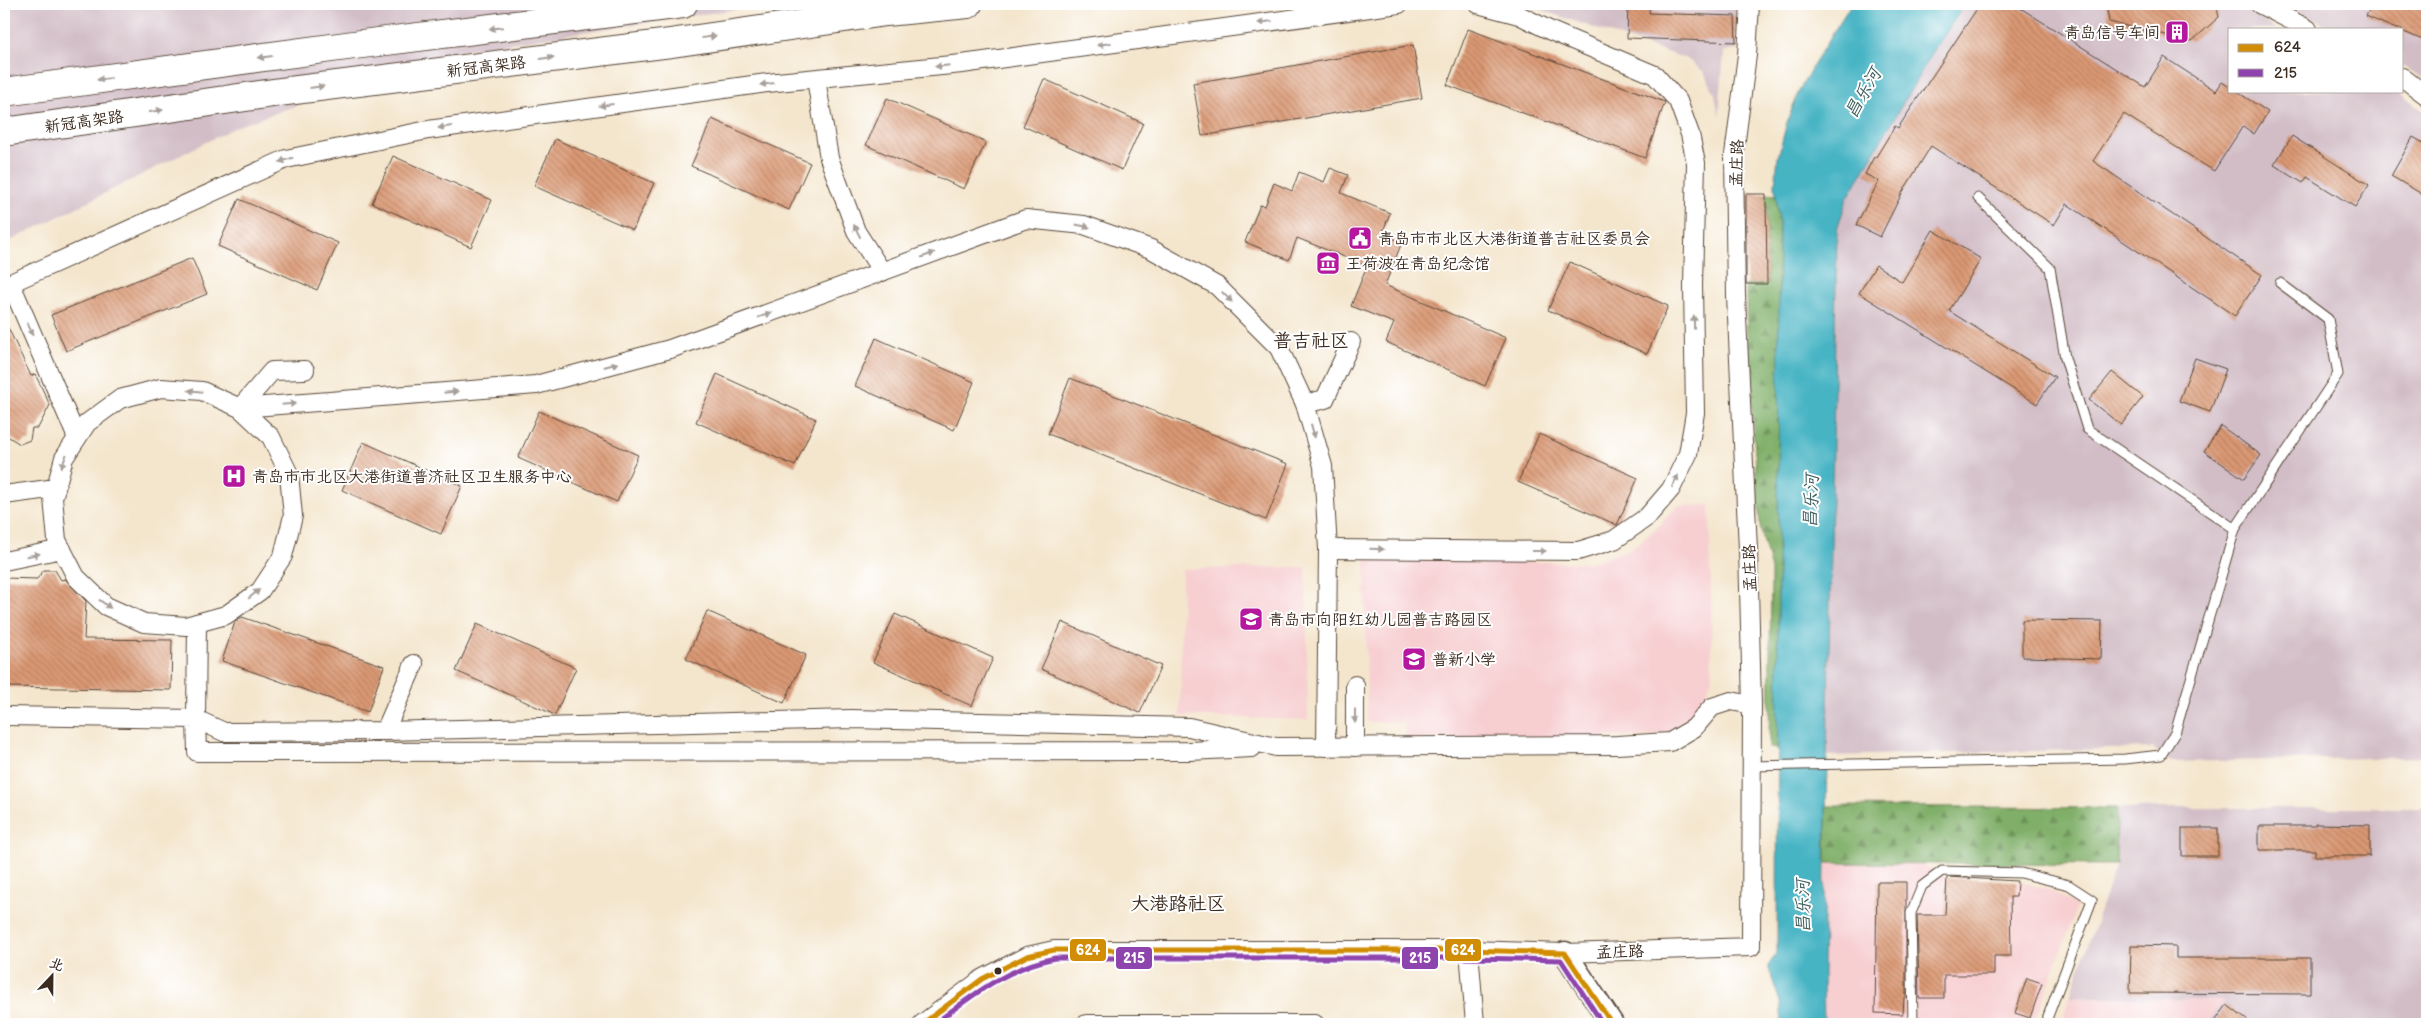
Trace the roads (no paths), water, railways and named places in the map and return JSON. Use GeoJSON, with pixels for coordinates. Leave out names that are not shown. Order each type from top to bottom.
{"type":"FeatureCollection","features":[{"type":"Feature","properties":{"kind":"highway"},"geometry":{"type":"LineString","coordinates":[[4,92],[354,44],[683,4]]}},
{"type":"Feature","properties":{"kind":"highway","name":"新冠高架路"},"geometry":{"type":"LineString","coordinates":[[4,132],[280,92],[662,44],[886,12],[968,4]]}},
{"type":"Feature","properties":{"kind":"street"},"geometry":{"type":"LineString","coordinates":[[77,438],[7,285],[286,159],[428,130],[767,83],[972,62],[1400,4]]}},
{"type":"Feature","properties":{"kind":"street"},"geometry":{"type":"LineString","coordinates":[[1328,549],[1578,551],[1614,540],[1647,517],[1671,489],[1688,454],[1695,413],[1693,285],[1696,162],[1690,134],[1678,101],[1655,75],[1551,32],[1519,15],[1478,4]]}},
{"type":"Feature","properties":{"kind":"street","name":"孟庄路"},"geometry":{"type":"LineString","coordinates":[[1565,952],[1751,947],[1752,704],[1748,549],[1736,296],[1734,164],[1750,4]]}},
{"type":"Feature","properties":{"kind":"street"},"geometry":{"type":"LineString","coordinates":[[2259,4],[2306,28]]}},
{"type":"Feature","properties":{"kind":"street"},"geometry":{"type":"LineString","coordinates":[[816,79],[829,158],[856,231],[882,272]]}},
{"type":"Feature","properties":{"kind":"street"},"geometry":{"type":"LineString","coordinates":[[2404,79],[2427,96]]}},
{"type":"Feature","properties":{"kind":"street"},"geometry":{"type":"LineString","coordinates":[[240,408],[536,385],[670,349],[1026,219],[1084,224],[1151,249],[1217,286],[1279,348],[1305,404],[1322,466],[1328,549],[1326,747]]}},
{"type":"Feature","properties":{"kind":"street"},"geometry":{"type":"LineString","coordinates":[[1305,404],[1324,399],[1351,342]]}},
{"type":"Feature","properties":{"kind":"street"},"geometry":{"type":"LineString","coordinates":[[240,408],[272,371],[305,370]]}},
{"type":"Feature","properties":{"kind":"street"},"geometry":{"type":"LineString","coordinates":[[160,388],[202,391],[240,408],[270,437],[289,474],[293,516],[283,556],[260,590],[226,615],[186,626],[144,623],[106,606],[76,577],[57,540],[53,498],[64,458],[87,423],[120,399],[160,388]]}},
{"type":"Feature","properties":{"kind":"street"},"geometry":{"type":"LineString","coordinates":[[4,495],[56,488]]}},
{"type":"Feature","properties":{"kind":"street"},"geometry":{"type":"LineString","coordinates":[[4,560],[62,549]]}},
{"type":"Feature","properties":{"kind":"street"},"geometry":{"type":"LineString","coordinates":[[197,623],[196,719],[198,752],[1189,751],[1276,747],[1616,745],[1670,742],[1694,728],[1712,707],[1731,702],[1752,704]]}},
{"type":"Feature","properties":{"kind":"street"},"geometry":{"type":"LineString","coordinates":[[385,731],[414,664]]}},
{"type":"Feature","properties":{"kind":"street"},"geometry":{"type":"LineString","coordinates":[[1355,685],[1355,747]]}},
{"type":"Feature","properties":{"kind":"street"},"geometry":{"type":"LineString","coordinates":[[4,716],[196,719],[224,732],[385,731],[851,719],[1189,727],[1276,747]]}},
{"type":"Feature","properties":{"kind":"street"},"geometry":{"type":"LineString","coordinates":[[922,1024],[982,979],[1027,956],[1054,950],[1469,950],[1565,952],[1612,1024]]}},
{"type":"Feature","properties":{"kind":"street"},"geometry":{"type":"LineString","coordinates":[[1469,950],[1475,1024]]}},
{"type":"Feature","properties":{"kind":"street"},"geometry":{"type":"LineString","coordinates":[[1086,1024],[1315,1024]]}},
{"type":"Feature","properties":{"kind":"lane"},"geometry":{"type":"LineString","coordinates":[[1978,198],[2050,268],[2065,358],[2087,428],[2235,529]]}},
{"type":"Feature","properties":{"kind":"lane"},"geometry":{"type":"LineString","coordinates":[[1752,766],[2125,760],[2161,755],[2175,733],[2235,529],[2338,374],[2328,319],[2280,283]]}},
{"type":"Feature","properties":{"kind":"lane"},"geometry":{"type":"LineString","coordinates":[[1913,1024],[1911,913],[1922,886],[1942,871],[2021,873],[2069,885],[2092,900],[2044,1024]]}},
{"type":"Feature","properties":{"kind":"water","name":"昌乐河"},"geometry":{"type":"Polygon","coordinates":[[[1851,4],[1965,4],[1933,52],[1847,199],[1837,229],[1823,973],[1824,1024],[1782,1024],[1780,1002],[1768,966],[1777,953],[1779,221],[1775,185],[1778,157],[1787,122],[1798,93],[1851,4]]]}},
{"type":"Feature","properties":{"kind":"place","name":"青岛信号车间"},"geometry":{"type":"Point","coordinates":[2177,32]}},
{"type":"Feature","properties":{"kind":"place","name":"青岛市市北区大港街道普吉社区委员会"},"geometry":{"type":"Point","coordinates":[1360,238]}},
{"type":"Feature","properties":{"kind":"place","name":"王荷波在青岛纪念馆"},"geometry":{"type":"Point","coordinates":[1328,263]}},
{"type":"Feature","properties":{"kind":"place","name":"青岛市市北区大港街道普济社区卫生服务中心"},"geometry":{"type":"Point","coordinates":[234,476]}},
{"type":"Feature","properties":{"kind":"place","name":"青岛市向阳红幼儿园普吉路园区"},"geometry":{"type":"Point","coordinates":[1251,619]}},
{"type":"Feature","properties":{"kind":"place","name":"普新小学"},"geometry":{"type":"Point","coordinates":[1414,659]}},
{"type":"Feature","properties":{"kind":"district","name":"普吉社区"},"geometry":{"type":"Point","coordinates":[1311,340]}},
{"type":"Feature","properties":{"kind":"district","name":"大港路社区"},"geometry":{"type":"Point","coordinates":[1178,903]}}]}
